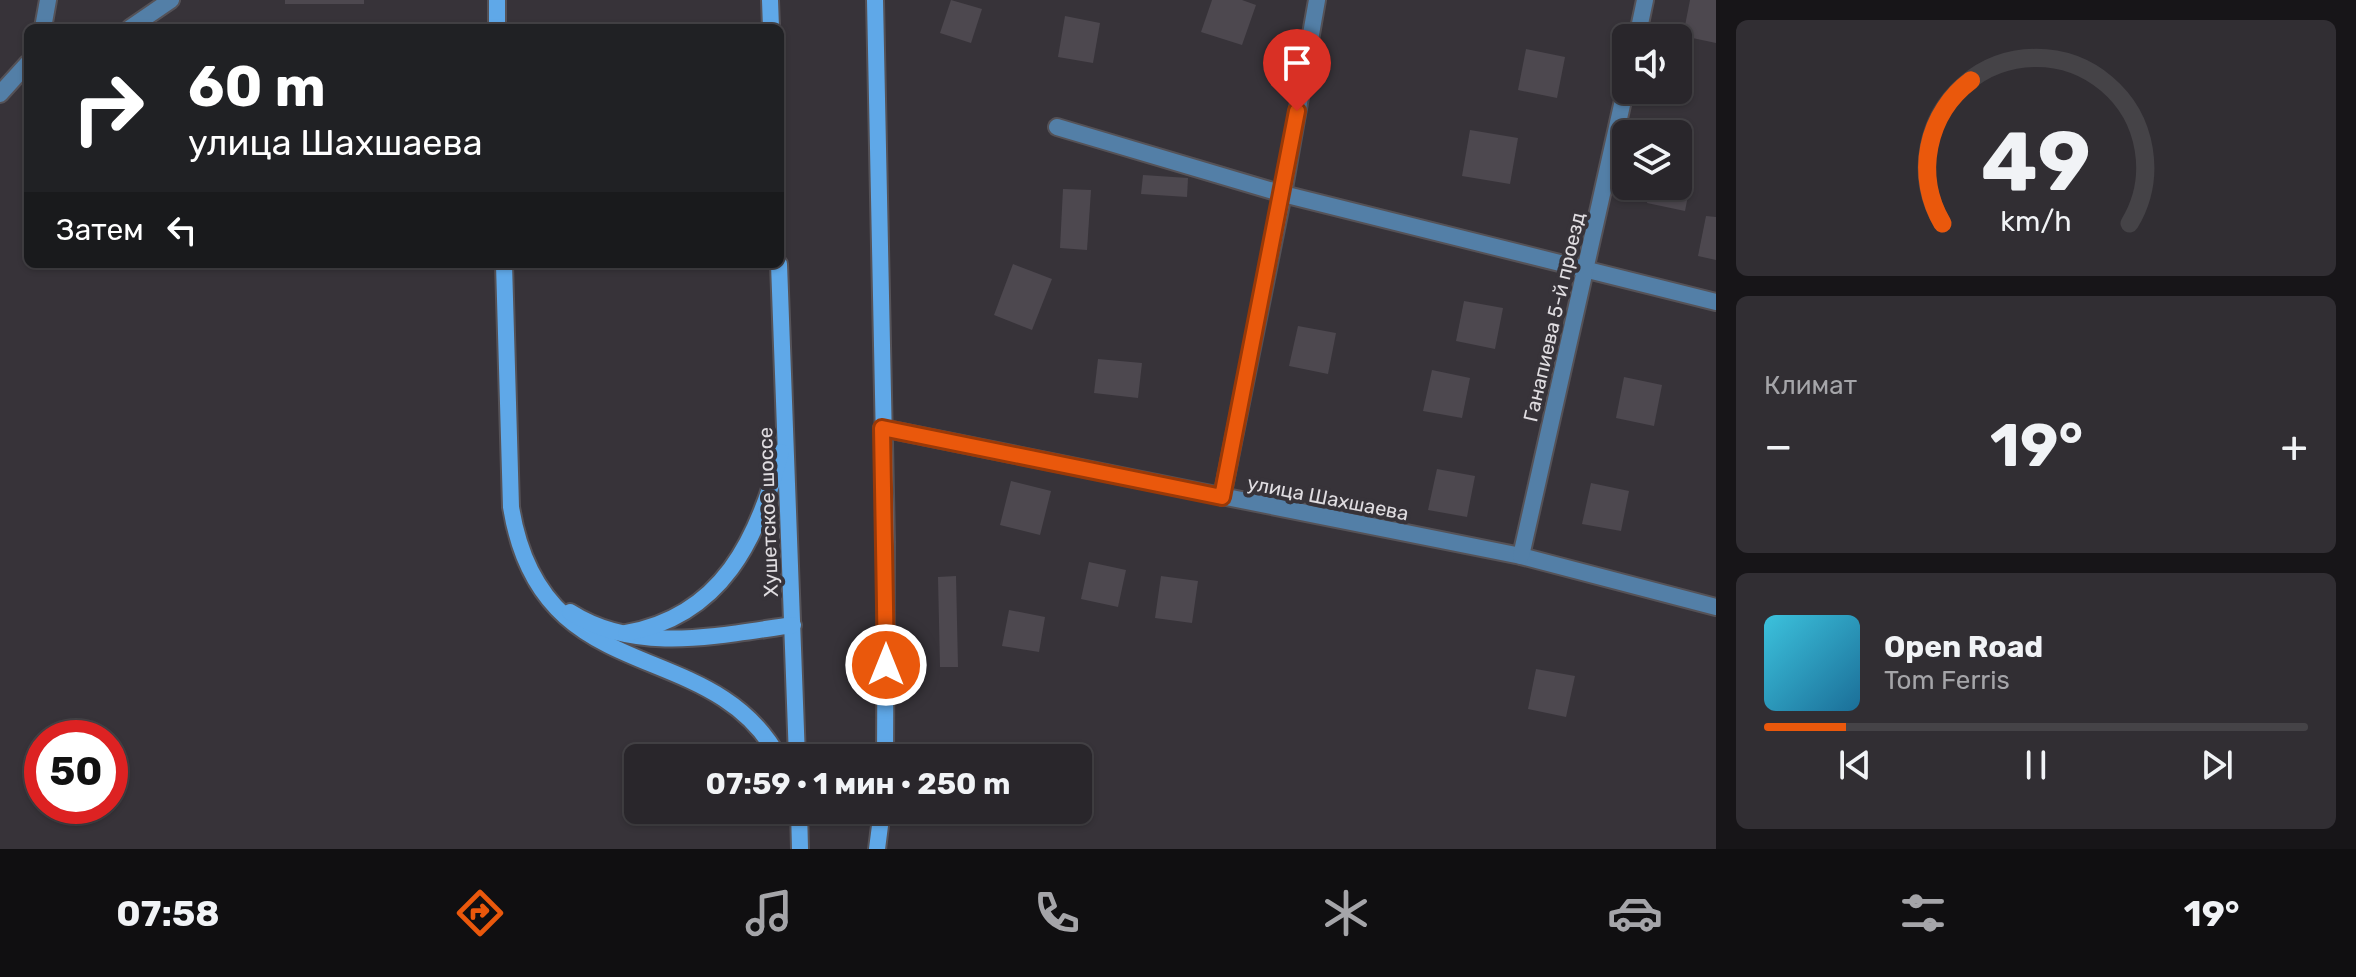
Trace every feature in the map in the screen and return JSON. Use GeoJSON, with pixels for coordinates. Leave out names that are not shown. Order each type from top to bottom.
{"type":"FeatureCollection","features":[{"type":"Feature","properties":{"kind":"main road"},"geometry":{"type":"LineString","coordinates":[[497,0],[497,24]]}},
{"type":"Feature","properties":{"kind":"main road"},"geometry":{"type":"LineString","coordinates":[[770,0],[771,24]]}},
{"type":"Feature","properties":{"kind":"main road"},"geometry":{"type":"LineString","coordinates":[[875,0],[886,542],[885,744]]}},
{"type":"Feature","properties":{"kind":"main road"},"geometry":{"type":"LineString","coordinates":[[504,268],[511,507],[524,561],[545,595],[577,627],[598,641],[714,692],[756,723],[770,744]]}},
{"type":"Feature","properties":{"kind":"main road","name":"Хушетское шоссе"},"geometry":{"type":"LineString","coordinates":[[779,268],[797,744]]}},
{"type":"Feature","properties":{"kind":"main road"},"geometry":{"type":"LineString","coordinates":[[626,633],[655,628],[678,617],[722,581],[741,556],[759,522],[785,435]]}},
{"type":"Feature","properties":{"kind":"main road"},"geometry":{"type":"LineString","coordinates":[[545,595],[575,615],[626,633],[693,639],[793,625]]}},
{"type":"Feature","properties":{"kind":"main road"},"geometry":{"type":"LineString","coordinates":[[799,824],[800,849]]}},
{"type":"Feature","properties":{"kind":"main road"},"geometry":{"type":"LineString","coordinates":[[877,849],[880,824]]}},
{"type":"Feature","properties":{"kind":"lane"},"geometry":{"type":"LineString","coordinates":[[44,24],[48,0]]}},
{"type":"Feature","properties":{"kind":"lane"},"geometry":{"type":"LineString","coordinates":[[136,24],[171,0]]}},
{"type":"Feature","properties":{"kind":"lane"},"geometry":{"type":"LineString","coordinates":[[1222,497],[1283,194],[1317,0]]}},
{"type":"Feature","properties":{"kind":"lane"},"geometry":{"type":"LineString","coordinates":[[1640,24],[1645,0]]}},
{"type":"Feature","properties":{"kind":"lane"},"geometry":{"type":"LineString","coordinates":[[0,94],[24,72]]}},
{"type":"Feature","properties":{"kind":"lane","name":"Ганапиева 5-й проезд"},"geometry":{"type":"LineString","coordinates":[[1521,556],[1622,104]]}},
{"type":"Feature","properties":{"kind":"lane"},"geometry":{"type":"LineString","coordinates":[[1057,127],[1283,194],[1716,302]]}},
{"type":"Feature","properties":{"kind":"lane","name":"улица Шахшаева"},"geometry":{"type":"LineString","coordinates":[[882,428],[1521,556],[1716,607]]}},
{"type":"Feature","properties":{"kind":"building"},"geometry":{"type":"Polygon","coordinates":[[[285,0],[364,0],[364,4],[285,4],[285,0]]]}},
{"type":"Feature","properties":{"kind":"building"},"geometry":{"type":"Polygon","coordinates":[[[951,0],[982,9],[971,43],[940,33],[951,0]]]}},
{"type":"Feature","properties":{"kind":"building"},"geometry":{"type":"Polygon","coordinates":[[[1212,0],[1242,0],[1256,5],[1242,45],[1201,32],[1212,0]]]}},
{"type":"Feature","properties":{"kind":"building"},"geometry":{"type":"Polygon","coordinates":[[[1690,0],[1716,0],[1716,43],[1692,38],[1692,24],[1685,24],[1690,0]]]}},
{"type":"Feature","properties":{"kind":"building"},"geometry":{"type":"Polygon","coordinates":[[[1065,16],[1100,23],[1093,63],[1058,57],[1065,16]]]}},
{"type":"Feature","properties":{"kind":"building"},"geometry":{"type":"Polygon","coordinates":[[[1526,49],[1565,57],[1557,98],[1518,90],[1526,49]]]}},
{"type":"Feature","properties":{"kind":"building"},"geometry":{"type":"Polygon","coordinates":[[[1470,130],[1518,138],[1510,184],[1462,176],[1470,130]]]}},
{"type":"Feature","properties":{"kind":"building"},"geometry":{"type":"Polygon","coordinates":[[[1143,175],[1188,178],[1187,197],[1141,194],[1143,175]]]}},
{"type":"Feature","properties":{"kind":"building"},"geometry":{"type":"Polygon","coordinates":[[[1063,189],[1091,190],[1087,250],[1060,248],[1063,189]]]}},
{"type":"Feature","properties":{"kind":"building"},"geometry":{"type":"Polygon","coordinates":[[[1648,200],[1687,200],[1685,211],[1647,203],[1648,200]]]}},
{"type":"Feature","properties":{"kind":"building"},"geometry":{"type":"Polygon","coordinates":[[[1706,216],[1716,217],[1716,260],[1698,256],[1706,216]]]}},
{"type":"Feature","properties":{"kind":"building"},"geometry":{"type":"Polygon","coordinates":[[[1013,264],[1052,279],[1032,330],[994,315],[1013,264]]]}},
{"type":"Feature","properties":{"kind":"building"},"geometry":{"type":"Polygon","coordinates":[[[1464,301],[1503,308],[1495,349],[1456,341],[1464,301]]]}},
{"type":"Feature","properties":{"kind":"building"},"geometry":{"type":"Polygon","coordinates":[[[1298,326],[1336,333],[1328,374],[1289,366],[1298,326]]]}},
{"type":"Feature","properties":{"kind":"building"},"geometry":{"type":"Polygon","coordinates":[[[1098,359],[1142,363],[1138,398],[1094,393],[1098,359]]]}},
{"type":"Feature","properties":{"kind":"building"},"geometry":{"type":"Polygon","coordinates":[[[1432,370],[1470,378],[1462,418],[1423,411],[1432,370]]]}},
{"type":"Feature","properties":{"kind":"building"},"geometry":{"type":"Polygon","coordinates":[[[1624,377],[1662,385],[1654,426],[1616,418],[1624,377]]]}},
{"type":"Feature","properties":{"kind":"building"},"geometry":{"type":"Polygon","coordinates":[[[1437,469],[1475,476],[1467,517],[1428,510],[1437,469]]]}},
{"type":"Feature","properties":{"kind":"building"},"geometry":{"type":"Polygon","coordinates":[[[1011,481],[1051,491],[1040,535],[1000,525],[1011,481]]]}},
{"type":"Feature","properties":{"kind":"building"},"geometry":{"type":"Polygon","coordinates":[[[1591,483],[1629,491],[1621,531],[1582,524],[1591,483]]]}},
{"type":"Feature","properties":{"kind":"building"},"geometry":{"type":"Polygon","coordinates":[[[1089,562],[1126,570],[1118,607],[1081,599],[1089,562]]]}},
{"type":"Feature","properties":{"kind":"building"},"geometry":{"type":"Polygon","coordinates":[[[956,576],[958,667],[940,667],[938,577],[956,576]]]}},
{"type":"Feature","properties":{"kind":"building"},"geometry":{"type":"Polygon","coordinates":[[[1161,576],[1198,581],[1192,623],[1155,618],[1161,576]]]}},
{"type":"Feature","properties":{"kind":"building"},"geometry":{"type":"Polygon","coordinates":[[[1009,610],[1045,617],[1039,652],[1002,646],[1009,610]]]}},
{"type":"Feature","properties":{"kind":"building"},"geometry":{"type":"Polygon","coordinates":[[[1536,669],[1575,676],[1566,717],[1528,709],[1536,669]]]}},
{"type":"Feature","properties":{"kind":"route"},"geometry":{"type":"LineString","coordinates":[[886,665],[882,428],[1222,497],[1297,111]]}}]}
